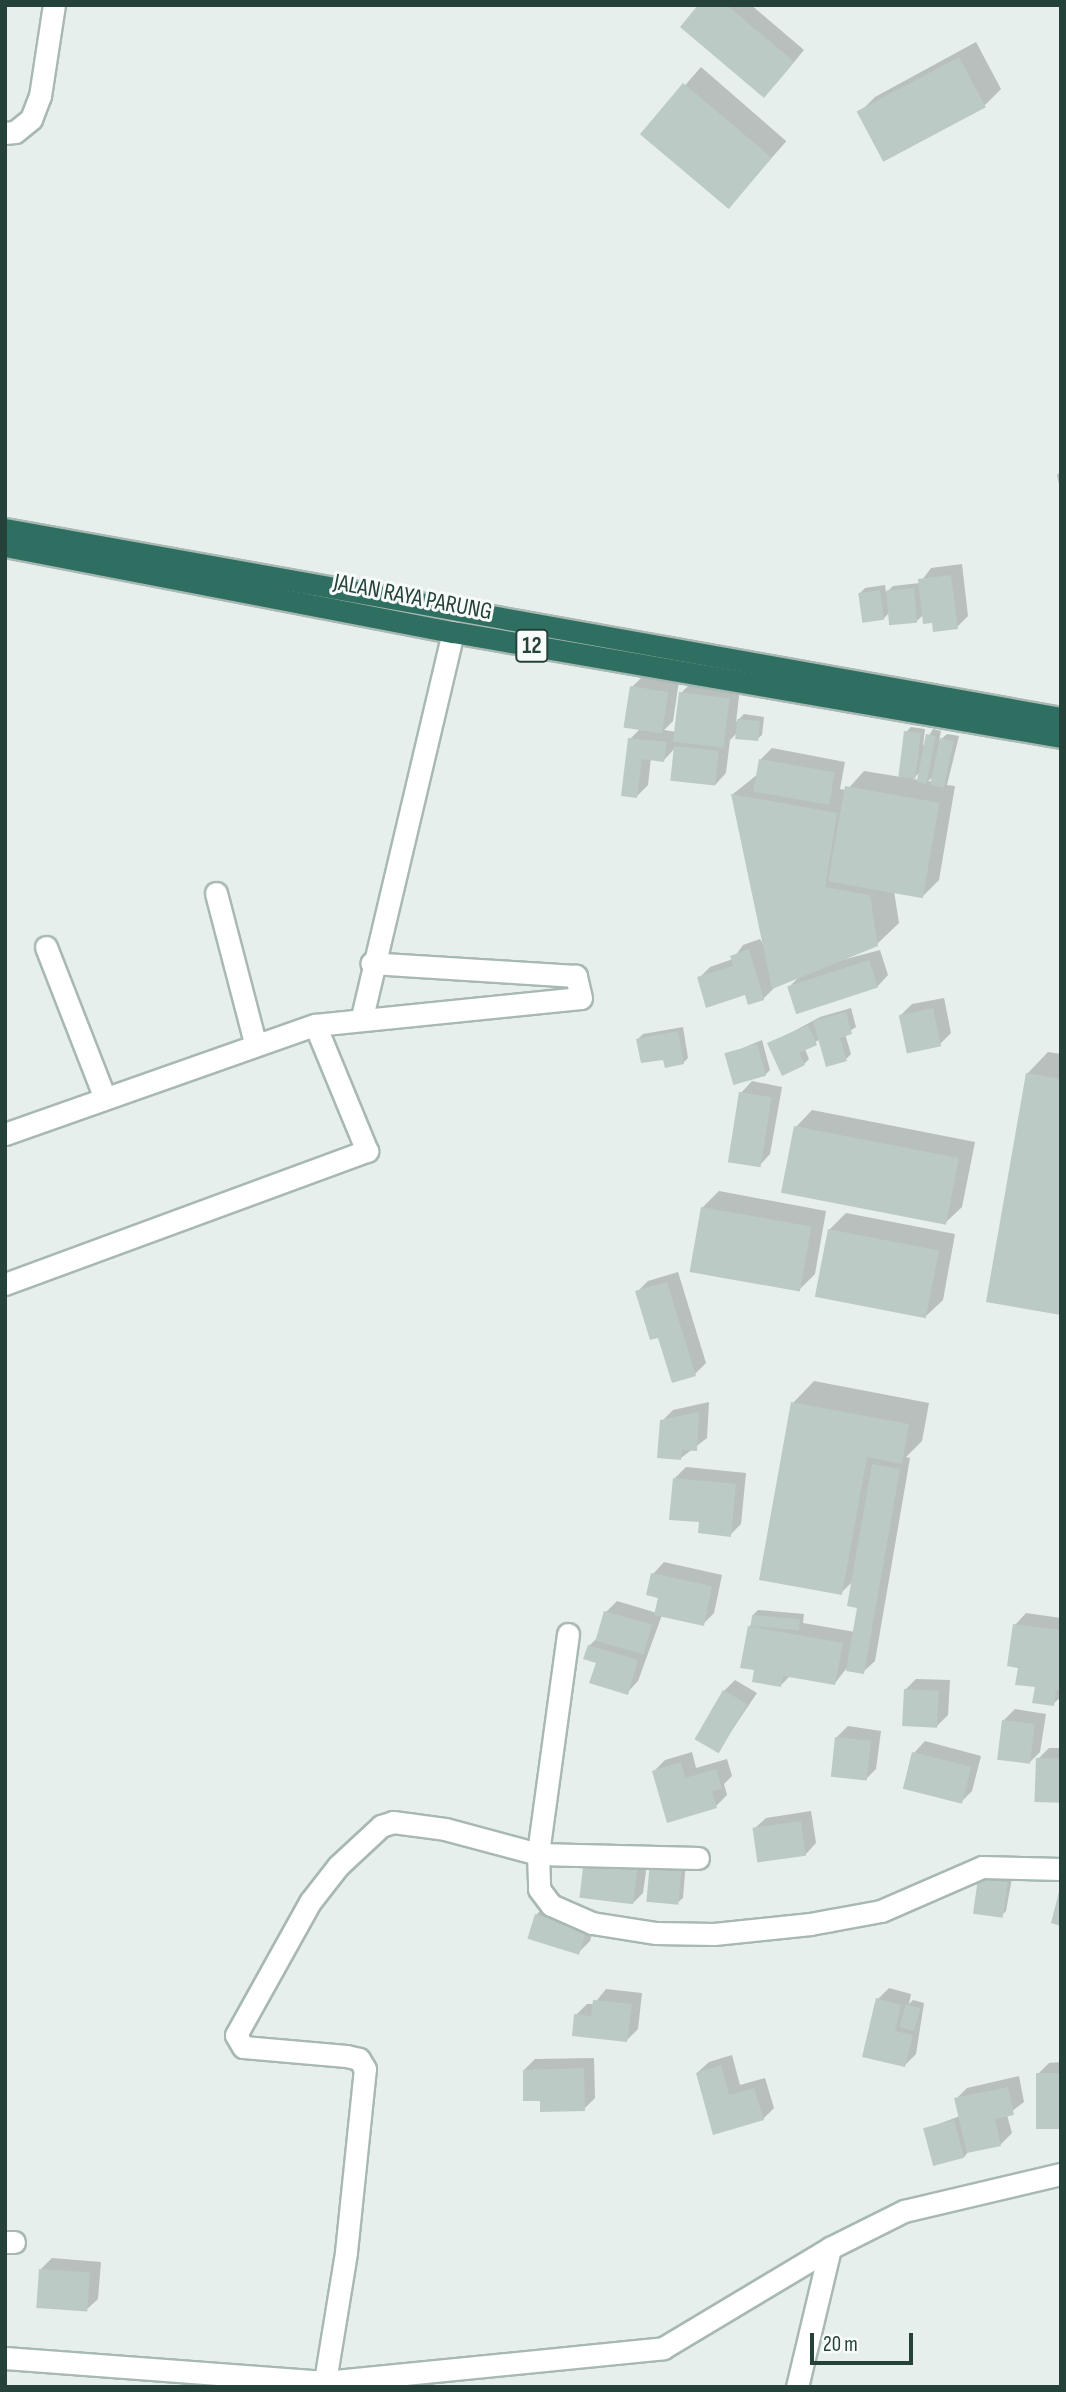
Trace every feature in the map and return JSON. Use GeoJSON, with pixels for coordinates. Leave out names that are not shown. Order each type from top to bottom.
{"type":"FeatureCollection","features":[{"type":"Feature","properties":{"kind":"highway","name":"JALAN RAYA PARUNG"},"geometry":{"type":"LineString","coordinates":[[5,529],[1061,718]]}},
{"type":"Feature","properties":{"kind":"highway","name":"JALAN RAYA PARUNG"},"geometry":{"type":"LineString","coordinates":[[5,546],[453,632],[1061,737]]}},
{"type":"Feature","properties":{"kind":"street"},"geometry":{"type":"LineString","coordinates":[[5,134],[15,132],[31,119],[40,96],[54,5]]}},
{"type":"Feature","properties":{"kind":"street"},"geometry":{"type":"LineString","coordinates":[[362,1017],[371,963],[453,632]]}},
{"type":"Feature","properties":{"kind":"street"},"geometry":{"type":"LineString","coordinates":[[216,893],[255,1043]]}},
{"type":"Feature","properties":{"kind":"street"},"geometry":{"type":"LineString","coordinates":[[47,947],[104,1097]]}},
{"type":"Feature","properties":{"kind":"street"},"geometry":{"type":"LineString","coordinates":[[5,1134],[255,1043],[315,1025],[362,1017],[581,998],[576,976],[371,963]]}},
{"type":"Feature","properties":{"kind":"street"},"geometry":{"type":"LineString","coordinates":[[5,1284],[367,1151],[315,1025]]}},
{"type":"Feature","properties":{"kind":"street"},"geometry":{"type":"LineString","coordinates":[[568,1634],[538,1854],[539,1889],[551,1905],[592,1923],[656,1933],[714,1934],[810,1924],[881,1911],[982,1867],[1061,1869]]}},
{"type":"Feature","properties":{"kind":"street"},"geometry":{"type":"LineString","coordinates":[[324,2385],[346,2252],[365,2068],[359,2059],[346,2056],[243,2047],[236,2035],[310,1902],[338,1866],[381,1826],[393,1822],[445,1829],[538,1854],[698,1858]]}},
{"type":"Feature","properties":{"kind":"street"},"geometry":{"type":"LineString","coordinates":[[5,2358],[324,2385],[663,2348],[830,2249],[904,2211],[1061,2174]]}},
{"type":"Feature","properties":{"kind":"street"},"geometry":{"type":"LineString","coordinates":[[797,2387],[830,2249]]}},
{"type":"Feature","properties":{"kind":"building"},"geometry":{"type":"Polygon","coordinates":[[[698,5],[727,5],[794,62],[764,98],[680,27],[698,5]]]}},
{"type":"Feature","properties":{"kind":"building"},"geometry":{"type":"Polygon","coordinates":[[[959,57],[986,107],[883,162],[857,111],[959,57]]]}},
{"type":"Feature","properties":{"kind":"building"},"geometry":{"type":"Polygon","coordinates":[[[683,83],[772,158],[729,209],[640,134],[683,83]]]}},
{"type":"Feature","properties":{"kind":"building"},"geometry":{"type":"Polygon","coordinates":[[[951,575],[958,629],[933,632],[932,623],[923,624],[918,579],[951,575]]]}},
{"type":"Feature","properties":{"kind":"building"},"geometry":{"type":"Polygon","coordinates":[[[914,588],[917,623],[889,625],[886,590],[914,588]]]}},
{"type":"Feature","properties":{"kind":"building"},"geometry":{"type":"Polygon","coordinates":[[[880,590],[884,620],[862,623],[858,593],[880,590]]]}},
{"type":"Feature","properties":{"kind":"building"},"geometry":{"type":"Polygon","coordinates":[[[630,686],[669,692],[662,734],[623,727],[630,686]]]}},
{"type":"Feature","properties":{"kind":"building"},"geometry":{"type":"Polygon","coordinates":[[[679,692],[730,698],[724,748],[673,742],[679,692]]]}},
{"type":"Feature","properties":{"kind":"building"},"geometry":{"type":"Polygon","coordinates":[[[737,719],[760,721],[758,741],[735,739],[737,719]]]}},
{"type":"Feature","properties":{"kind":"building"},"geometry":{"type":"Polygon","coordinates":[[[904,731],[921,733],[915,779],[898,777],[904,731]]]}},
{"type":"Feature","properties":{"kind":"building"},"geometry":{"type":"Polygon","coordinates":[[[926,734],[936,736],[926,784],[917,782],[926,734]]]}},
{"type":"Feature","properties":{"kind":"building"},"geometry":{"type":"Polygon","coordinates":[[[628,738],[667,742],[664,762],[642,759],[637,798],[621,796],[628,738]]]}},
{"type":"Feature","properties":{"kind":"building"},"geometry":{"type":"Polygon","coordinates":[[[940,738],[954,741],[944,788],[930,785],[940,738]]]}},
{"type":"Feature","properties":{"kind":"building"},"geometry":{"type":"Polygon","coordinates":[[[674,746],[719,751],[715,786],[670,781],[674,746]]]}},
{"type":"Feature","properties":{"kind":"building"},"geometry":{"type":"Polygon","coordinates":[[[759,759],[835,772],[829,805],[753,791],[759,759]]]}},
{"type":"Feature","properties":{"kind":"building"},"geometry":{"type":"Polygon","coordinates":[[[845,786],[940,803],[923,898],[828,882],[845,786]]]}},
{"type":"Feature","properties":{"kind":"building"},"geometry":{"type":"Polygon","coordinates":[[[731,794],[837,813],[825,887],[870,895],[878,946],[772,989],[731,794]]]}},
{"type":"Feature","properties":{"kind":"building"},"geometry":{"type":"Polygon","coordinates":[[[749,949],[764,1000],[748,1005],[745,995],[706,1008],[697,977],[733,966],[730,956],[749,949]]]}},
{"type":"Feature","properties":{"kind":"building"},"geometry":{"type":"Polygon","coordinates":[[[869,960],[878,988],[796,1014],[787,987],[869,960]]]}},
{"type":"Feature","properties":{"kind":"building"},"geometry":{"type":"Polygon","coordinates":[[[933,1008],[941,1046],[907,1053],[899,1015],[933,1008]]]}},
{"type":"Feature","properties":{"kind":"building"},"geometry":{"type":"Polygon","coordinates":[[[846,1012],[852,1034],[840,1038],[847,1061],[826,1067],[813,1021],[846,1012]]]}},
{"type":"Feature","properties":{"kind":"building"},"geometry":{"type":"Polygon","coordinates":[[[808,1025],[817,1045],[799,1053],[805,1065],[782,1076],[767,1043],[808,1025]]]}},
{"type":"Feature","properties":{"kind":"building"},"geometry":{"type":"Polygon","coordinates":[[[678,1031],[684,1064],[665,1068],[663,1060],[641,1063],[636,1039],[678,1031]]]}},
{"type":"Feature","properties":{"kind":"building"},"geometry":{"type":"Polygon","coordinates":[[[757,1044],[766,1076],[733,1085],[724,1053],[757,1044]]]}},
{"type":"Feature","properties":{"kind":"building"},"geometry":{"type":"Polygon","coordinates":[[[1026,1073],[1061,1079],[1061,1315],[986,1302],[1026,1073]]]}},
{"type":"Feature","properties":{"kind":"building"},"geometry":{"type":"Polygon","coordinates":[[[739,1092],[772,1097],[760,1167],[728,1162],[739,1092]]]}},
{"type":"Feature","properties":{"kind":"building"},"geometry":{"type":"Polygon","coordinates":[[[794,1126],[959,1158],[946,1225],[781,1193],[794,1126]]]}},
{"type":"Feature","properties":{"kind":"building"},"geometry":{"type":"Polygon","coordinates":[[[701,1207],[811,1226],[800,1291],[690,1272],[701,1207]]]}},
{"type":"Feature","properties":{"kind":"building"},"geometry":{"type":"Polygon","coordinates":[[[828,1229],[939,1251],[926,1318],[815,1297],[828,1229]]]}},
{"type":"Feature","properties":{"kind":"building"},"geometry":{"type":"Polygon","coordinates":[[[667,1282],[696,1376],[672,1383],[658,1338],[650,1340],[635,1291],[667,1282]]]}},
{"type":"Feature","properties":{"kind":"building"},"geometry":{"type":"Polygon","coordinates":[[[791,1402],[909,1424],[902,1464],[867,1457],[842,1595],[759,1580],[791,1402]]]}},
{"type":"Feature","properties":{"kind":"building"},"geometry":{"type":"Polygon","coordinates":[[[699,1412],[697,1451],[682,1450],[681,1460],[657,1458],[660,1420],[699,1412]]]}},
{"type":"Feature","properties":{"kind":"building"},"geometry":{"type":"Polygon","coordinates":[[[872,1464],[900,1469],[864,1674],[846,1671],[857,1608],[847,1606],[872,1464]]]}},
{"type":"Feature","properties":{"kind":"building"},"geometry":{"type":"Polygon","coordinates":[[[673,1478],[736,1484],[731,1537],[698,1533],[699,1522],[669,1520],[673,1478]]]}},
{"type":"Feature","properties":{"kind":"building"},"geometry":{"type":"Polygon","coordinates":[[[651,1573],[712,1586],[704,1626],[654,1615],[658,1598],[646,1595],[651,1573]]]}},
{"type":"Feature","properties":{"kind":"building"},"geometry":{"type":"Polygon","coordinates":[[[604,1611],[652,1625],[644,1655],[595,1641],[604,1611]]]}},
{"type":"Feature","properties":{"kind":"building"},"geometry":{"type":"Polygon","coordinates":[[[752,1615],[800,1619],[799,1630],[751,1626],[752,1615]]]}},
{"type":"Feature","properties":{"kind":"building"},"geometry":{"type":"Polygon","coordinates":[[[1013,1624],[1061,1630],[1061,1691],[1056,1690],[1054,1706],[1032,1703],[1035,1687],[1015,1685],[1018,1668],[1007,1666],[1013,1624]]]}},
{"type":"Feature","properties":{"kind":"building"},"geometry":{"type":"Polygon","coordinates":[[[748,1626],[843,1643],[835,1685],[783,1676],[781,1687],[752,1682],[754,1670],[740,1668],[748,1626]]]}},
{"type":"Feature","properties":{"kind":"building"},"geometry":{"type":"Polygon","coordinates":[[[588,1645],[638,1660],[628,1695],[589,1683],[596,1663],[583,1659],[588,1645]]]}},
{"type":"Feature","properties":{"kind":"building"},"geometry":{"type":"Polygon","coordinates":[[[904,1689],[939,1691],[937,1728],[902,1726],[904,1689]]]}},
{"type":"Feature","properties":{"kind":"building"},"geometry":{"type":"Polygon","coordinates":[[[723,1690],[747,1704],[719,1753],[694,1739],[723,1690]]]}},
{"type":"Feature","properties":{"kind":"building"},"geometry":{"type":"Polygon","coordinates":[[[1002,1720],[1035,1724],[1030,1764],[997,1760],[1002,1720]]]}},
{"type":"Feature","properties":{"kind":"building"},"geometry":{"type":"Polygon","coordinates":[[[835,1737],[871,1741],[867,1781],[831,1777],[835,1737]]]}},
{"type":"Feature","properties":{"kind":"building"},"geometry":{"type":"Polygon","coordinates":[[[912,1752],[971,1767],[962,1804],[903,1789],[912,1752]]]}},
{"type":"Feature","properties":{"kind":"building"},"geometry":{"type":"Polygon","coordinates":[[[1036,1758],[1061,1759],[1059,1803],[1034,1802],[1036,1758]]]}},
{"type":"Feature","properties":{"kind":"building"},"geometry":{"type":"Polygon","coordinates":[[[681,1762],[685,1778],[716,1769],[722,1789],[712,1791],[717,1808],[667,1823],[652,1771],[681,1762]]]}},
{"type":"Feature","properties":{"kind":"building"},"geometry":{"type":"Polygon","coordinates":[[[801,1821],[806,1856],[757,1862],[752,1828],[801,1821]]]}},
{"type":"Feature","properties":{"kind":"building"},"geometry":{"type":"Polygon","coordinates":[[[584,1860],[638,1867],[633,1904],[579,1898],[584,1860]]]}},
{"type":"Feature","properties":{"kind":"building"},"geometry":{"type":"Polygon","coordinates":[[[650,1861],[682,1864],[678,1905],[646,1902],[650,1861]]]}},
{"type":"Feature","properties":{"kind":"building"},"geometry":{"type":"Polygon","coordinates":[[[978,1878],[1008,1882],[1003,1918],[973,1914],[978,1878]]]}},
{"type":"Feature","properties":{"kind":"building"},"geometry":{"type":"Polygon","coordinates":[[[1061,1888],[1061,1926],[1051,1923],[1061,1888]]]}},
{"type":"Feature","properties":{"kind":"building"},"geometry":{"type":"Polygon","coordinates":[[[535,1914],[587,1930],[579,1955],[527,1939],[535,1914]]]}},
{"type":"Feature","properties":{"kind":"building"},"geometry":{"type":"Polygon","coordinates":[[[876,1998],[901,2005],[895,2031],[913,2035],[905,2067],[862,2057],[876,1998]]]}},
{"type":"Feature","properties":{"kind":"building"},"geometry":{"type":"Polygon","coordinates":[[[593,2000],[632,2004],[627,2042],[572,2036],[574,2014],[591,2016],[593,2000]]]}},
{"type":"Feature","properties":{"kind":"building"},"geometry":{"type":"Polygon","coordinates":[[[906,2004],[920,2008],[914,2031],[899,2027],[906,2004]]]}},
{"type":"Feature","properties":{"kind":"building"},"geometry":{"type":"Polygon","coordinates":[[[721,2065],[729,2095],[754,2088],[764,2120],[713,2135],[696,2073],[721,2065]]]}},
{"type":"Feature","properties":{"kind":"building"},"geometry":{"type":"Polygon","coordinates":[[[584,2068],[585,2111],[540,2112],[540,2101],[523,2101],[523,2070],[584,2068]]]}},
{"type":"Feature","properties":{"kind":"building"},"geometry":{"type":"Polygon","coordinates":[[[1036,2073],[1061,2073],[1061,2129],[1036,2129],[1036,2073]]]}},
{"type":"Feature","properties":{"kind":"building"},"geometry":{"type":"Polygon","coordinates":[[[1008,2087],[1014,2115],[995,2119],[1001,2146],[967,2153],[954,2098],[1008,2087]]]}},
{"type":"Feature","properties":{"kind":"building"},"geometry":{"type":"Polygon","coordinates":[[[954,2120],[964,2158],[933,2166],[923,2128],[954,2120]]]}},
{"type":"Feature","properties":{"kind":"building"},"geometry":{"type":"Polygon","coordinates":[[[39,2269],[90,2273],[87,2311],[36,2308],[39,2269]]]}}]}
